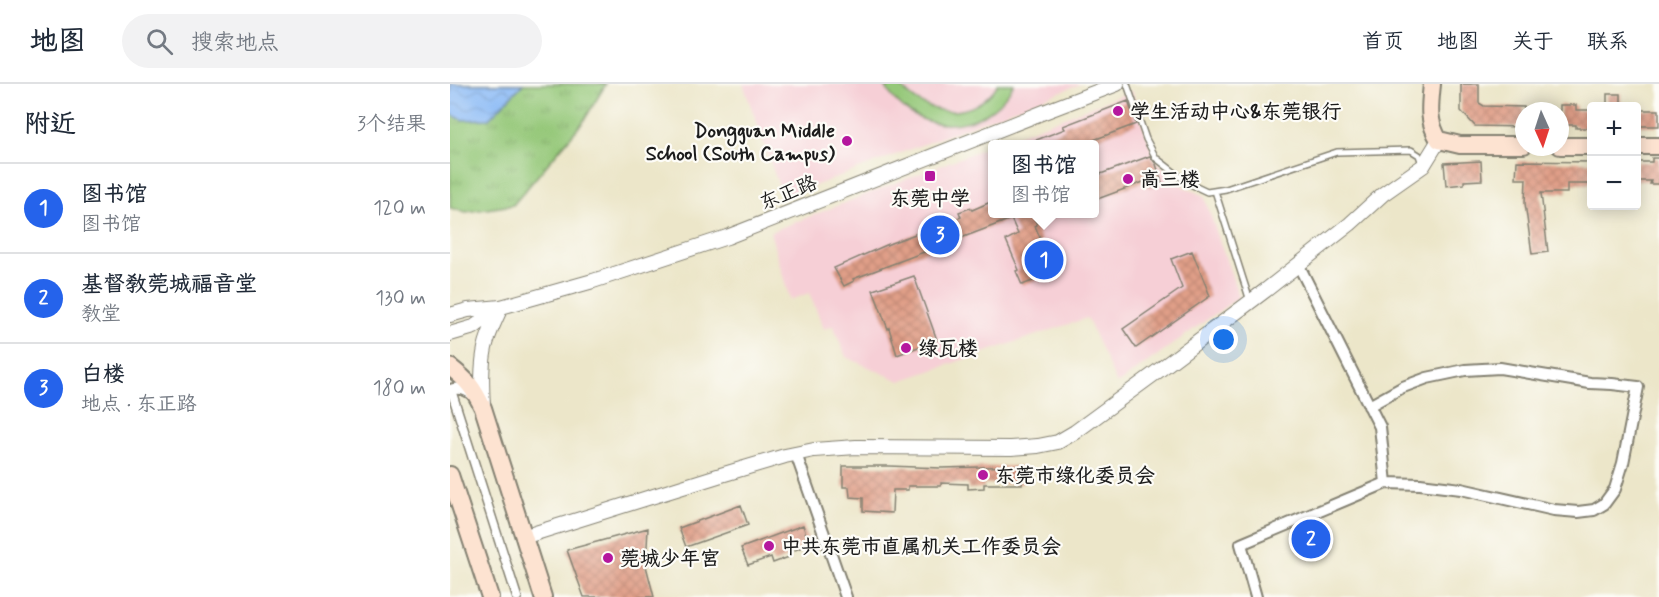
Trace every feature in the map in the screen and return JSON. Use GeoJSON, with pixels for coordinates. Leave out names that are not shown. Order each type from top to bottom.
{"type":"FeatureCollection","features":[{"type":"Feature","properties":{"kind":"main road"},"geometry":{"type":"LineString","coordinates":[[1432,84],[1430,108],[1432,128],[1439,140],[1460,145],[1515,146]]}},
{"type":"Feature","properties":{"kind":"main road"},"geometry":{"type":"LineString","coordinates":[[1569,146],[1587,146]]}},
{"type":"Feature","properties":{"kind":"main road"},"geometry":{"type":"LineString","coordinates":[[1641,146],[1659,146]]}},
{"type":"Feature","properties":{"kind":"main road"},"geometry":{"type":"LineString","coordinates":[[450,367],[474,389],[483,408],[543,597]]}},
{"type":"Feature","properties":{"kind":"main road"},"geometry":{"type":"LineString","coordinates":[[450,475],[490,597]]}},
{"type":"Feature","properties":{"kind":"street","name":"东正路"},"geometry":{"type":"LineString","coordinates":[[501,307],[592,281],[728,237],[1117,84]]}},
{"type":"Feature","properties":{"kind":"street"},"geometry":{"type":"LineString","coordinates":[[523,537],[721,475],[814,450],[856,447],[1011,448],[1058,442],[1075,432],[1250,302],[1350,224],[1383,194],[1423,166],[1439,140]]}},
{"type":"Feature","properties":{"kind":"street"},"geometry":{"type":"LineString","coordinates":[[1298,264],[1380,427],[1386,483]]}},
{"type":"Feature","properties":{"kind":"street"},"geometry":{"type":"LineString","coordinates":[[450,315],[468,310],[501,307]]}},
{"type":"Feature","properties":{"kind":"street"},"geometry":{"type":"LineString","coordinates":[[450,334],[474,327],[501,307]]}},
{"type":"Feature","properties":{"kind":"street"},"geometry":{"type":"LineString","coordinates":[[483,408],[482,371],[485,348],[501,307]]}},
{"type":"Feature","properties":{"kind":"street"},"geometry":{"type":"LineString","coordinates":[[1256,597],[1241,544],[1386,483],[1461,489],[1554,510],[1578,512],[1594,510],[1604,504],[1615,489],[1623,463],[1638,387],[1590,383],[1500,368],[1465,370],[1427,378],[1403,387],[1369,406]]}},
{"type":"Feature","properties":{"kind":"street"},"geometry":{"type":"LineString","coordinates":[[483,408],[472,393],[458,388],[450,390],[517,597]]}},
{"type":"Feature","properties":{"kind":"street"},"geometry":{"type":"LineString","coordinates":[[796,454],[846,597]]}},
{"type":"Feature","properties":{"kind":"lane"},"geometry":{"type":"LineString","coordinates":[[1127,84],[1146,139],[1156,158],[1188,183],[1208,192],[1226,189],[1337,152],[1411,150],[1419,155],[1423,166]]}},
{"type":"Feature","properties":{"kind":"lane"},"geometry":{"type":"LineString","coordinates":[[1215,191],[1250,302]]}},
{"type":"Feature","properties":{"kind":"shaded area","name":"Dongguan Middle School (South Campus)"},"geometry":{"type":"Polygon","coordinates":[[[743,84],[1081,84],[783,198],[743,84]]]}},
{"type":"Feature","properties":{"kind":"shaded area"},"geometry":{"type":"Polygon","coordinates":[[[1132,91],[1154,158],[1184,187],[1204,196],[1239,297],[1117,384],[1087,318],[900,381],[846,357],[833,326],[824,329],[809,293],[790,300],[770,232],[988,147],[988,218],[1099,218],[1099,140],[1005,140],[1132,91]]]}},
{"type":"Feature","properties":{"kind":"green space"},"geometry":{"type":"Polygon","coordinates":[[[450,84],[606,84],[583,122],[513,205],[466,212],[450,208],[450,84]]]}},
{"type":"Feature","properties":{"kind":"green space"},"geometry":{"type":"Polygon","coordinates":[[[884,84],[899,84],[922,104],[949,111],[963,110],[976,105],[998,84],[1014,84],[1001,101],[985,114],[968,122],[949,124],[930,122],[912,114],[896,102],[884,84]]]}},
{"type":"Feature","properties":{"kind":"water"},"geometry":{"type":"Polygon","coordinates":[[[450,84],[523,84],[489,119],[463,120],[450,114],[450,84]]]}},
{"type":"Feature","properties":{"kind":"building"},"geometry":{"type":"Polygon","coordinates":[[[1461,84],[1479,84],[1479,103],[1484,106],[1515,107],[1515,127],[1475,126],[1461,111],[1461,84]]]}},
{"type":"Feature","properties":{"kind":"building"},"geometry":{"type":"Polygon","coordinates":[[[1607,94],[1621,94],[1621,102],[1607,102],[1607,94]]]}},
{"type":"Feature","properties":{"kind":"building","name":"学生活动中心&东莞银行"},"geometry":{"type":"Polygon","coordinates":[[[1128,101],[1136,124],[1094,140],[1036,140],[1065,129],[1063,126],[1128,101]]]}},
{"type":"Feature","properties":{"kind":"building"},"geometry":{"type":"Polygon","coordinates":[[[1569,105],[1576,105],[1576,110],[1587,110],[1587,128],[1576,128],[1576,125],[1569,125],[1569,105]]]}},
{"type":"Feature","properties":{"kind":"building"},"geometry":{"type":"Polygon","coordinates":[[[1641,110],[1659,110],[1659,126],[1641,126],[1641,110]]]}},
{"type":"Feature","properties":{"kind":"building","name":"高三楼"},"geometry":{"type":"Polygon","coordinates":[[[1150,156],[1156,164],[1162,183],[1149,188],[1146,181],[1099,199],[1099,175],[1150,156]]]}},
{"type":"Feature","properties":{"kind":"building"},"geometry":{"type":"Polygon","coordinates":[[[1652,158],[1659,158],[1659,184],[1641,181],[1641,162],[1652,162],[1652,158]]]}},
{"type":"Feature","properties":{"kind":"building"},"geometry":{"type":"Polygon","coordinates":[[[1481,161],[1482,180],[1464,181],[1464,184],[1446,186],[1444,163],[1481,161]]]}},
{"type":"Feature","properties":{"kind":"building"},"geometry":{"type":"Polygon","coordinates":[[[1517,161],[1587,162],[1587,184],[1567,184],[1567,193],[1541,193],[1548,252],[1532,254],[1525,203],[1526,179],[1516,179],[1517,161]]]}},
{"type":"Feature","properties":{"kind":"building"},"geometry":{"type":"Polygon","coordinates":[[[988,203],[988,218],[1034,218],[1045,249],[1053,246],[1061,269],[1036,277],[1038,279],[1022,285],[1016,271],[1019,270],[1006,240],[1018,234],[1011,219],[853,279],[854,281],[844,286],[834,268],[891,243],[961,217],[959,212],[970,208],[972,210],[988,203]]]}},
{"type":"Feature","properties":{"kind":"building"},"geometry":{"type":"Polygon","coordinates":[[[1192,251],[1210,296],[1136,348],[1123,329],[1182,288],[1171,259],[1192,251]]]}},
{"type":"Feature","properties":{"kind":"building"},"geometry":{"type":"Polygon","coordinates":[[[914,276],[937,340],[897,355],[889,328],[873,290],[914,276]]]}},
{"type":"Feature","properties":{"kind":"building"},"geometry":{"type":"Polygon","coordinates":[[[843,466],[941,468],[1022,466],[1022,484],[984,484],[984,488],[968,489],[968,484],[941,483],[941,486],[908,486],[908,490],[893,490],[892,513],[863,511],[863,498],[850,497],[849,487],[843,487],[843,466]]]}},
{"type":"Feature","properties":{"kind":"building"},"geometry":{"type":"Polygon","coordinates":[[[741,505],[748,525],[686,547],[679,528],[741,505]]]}},
{"type":"Feature","properties":{"kind":"building","name":"中共东莞市直属机关工作委员会"},"geometry":{"type":"Polygon","coordinates":[[[803,525],[809,544],[788,553],[789,557],[773,563],[771,557],[748,565],[741,548],[803,525]]]}},
{"type":"Feature","properties":{"kind":"building","name":"莞城少年宫"},"geometry":{"type":"Polygon","coordinates":[[[648,528],[646,566],[654,597],[584,597],[567,550],[648,528]]]}},
{"type":"Feature","properties":{"kind":"place","name":"学生活动中心&东莞银行"},"geometry":{"type":"Point","coordinates":[1118,111]}},
{"type":"Feature","properties":{"kind":"place","name":"Dongguan Middle School (South Campus)"},"geometry":{"type":"Point","coordinates":[847,141]}},
{"type":"Feature","properties":{"kind":"place","name":"东莞中学"},"geometry":{"type":"Point","coordinates":[930,176]}},
{"type":"Feature","properties":{"kind":"place","name":"高三楼"},"geometry":{"type":"Point","coordinates":[1128,179]}},
{"type":"Feature","properties":{"kind":"place","name":"白楼"},"geometry":{"type":"Point","coordinates":[940,235]}},
{"type":"Feature","properties":{"kind":"place","name":"图书馆"},"geometry":{"type":"Point","coordinates":[1044,260]}},
{"type":"Feature","properties":{"kind":"place","name":"绿瓦楼"},"geometry":{"type":"Point","coordinates":[906,348]}},
{"type":"Feature","properties":{"kind":"place","name":"东莞市绿化委员会"},"geometry":{"type":"Point","coordinates":[983,475]}},
{"type":"Feature","properties":{"kind":"place","name":"基督教莞城福音堂"},"geometry":{"type":"Point","coordinates":[1311,539]}},
{"type":"Feature","properties":{"kind":"place","name":"中共东莞市直属机关工作委员会"},"geometry":{"type":"Point","coordinates":[769,546]}},
{"type":"Feature","properties":{"kind":"place","name":"莞城少年宫"},"geometry":{"type":"Point","coordinates":[608,558]}}]}
